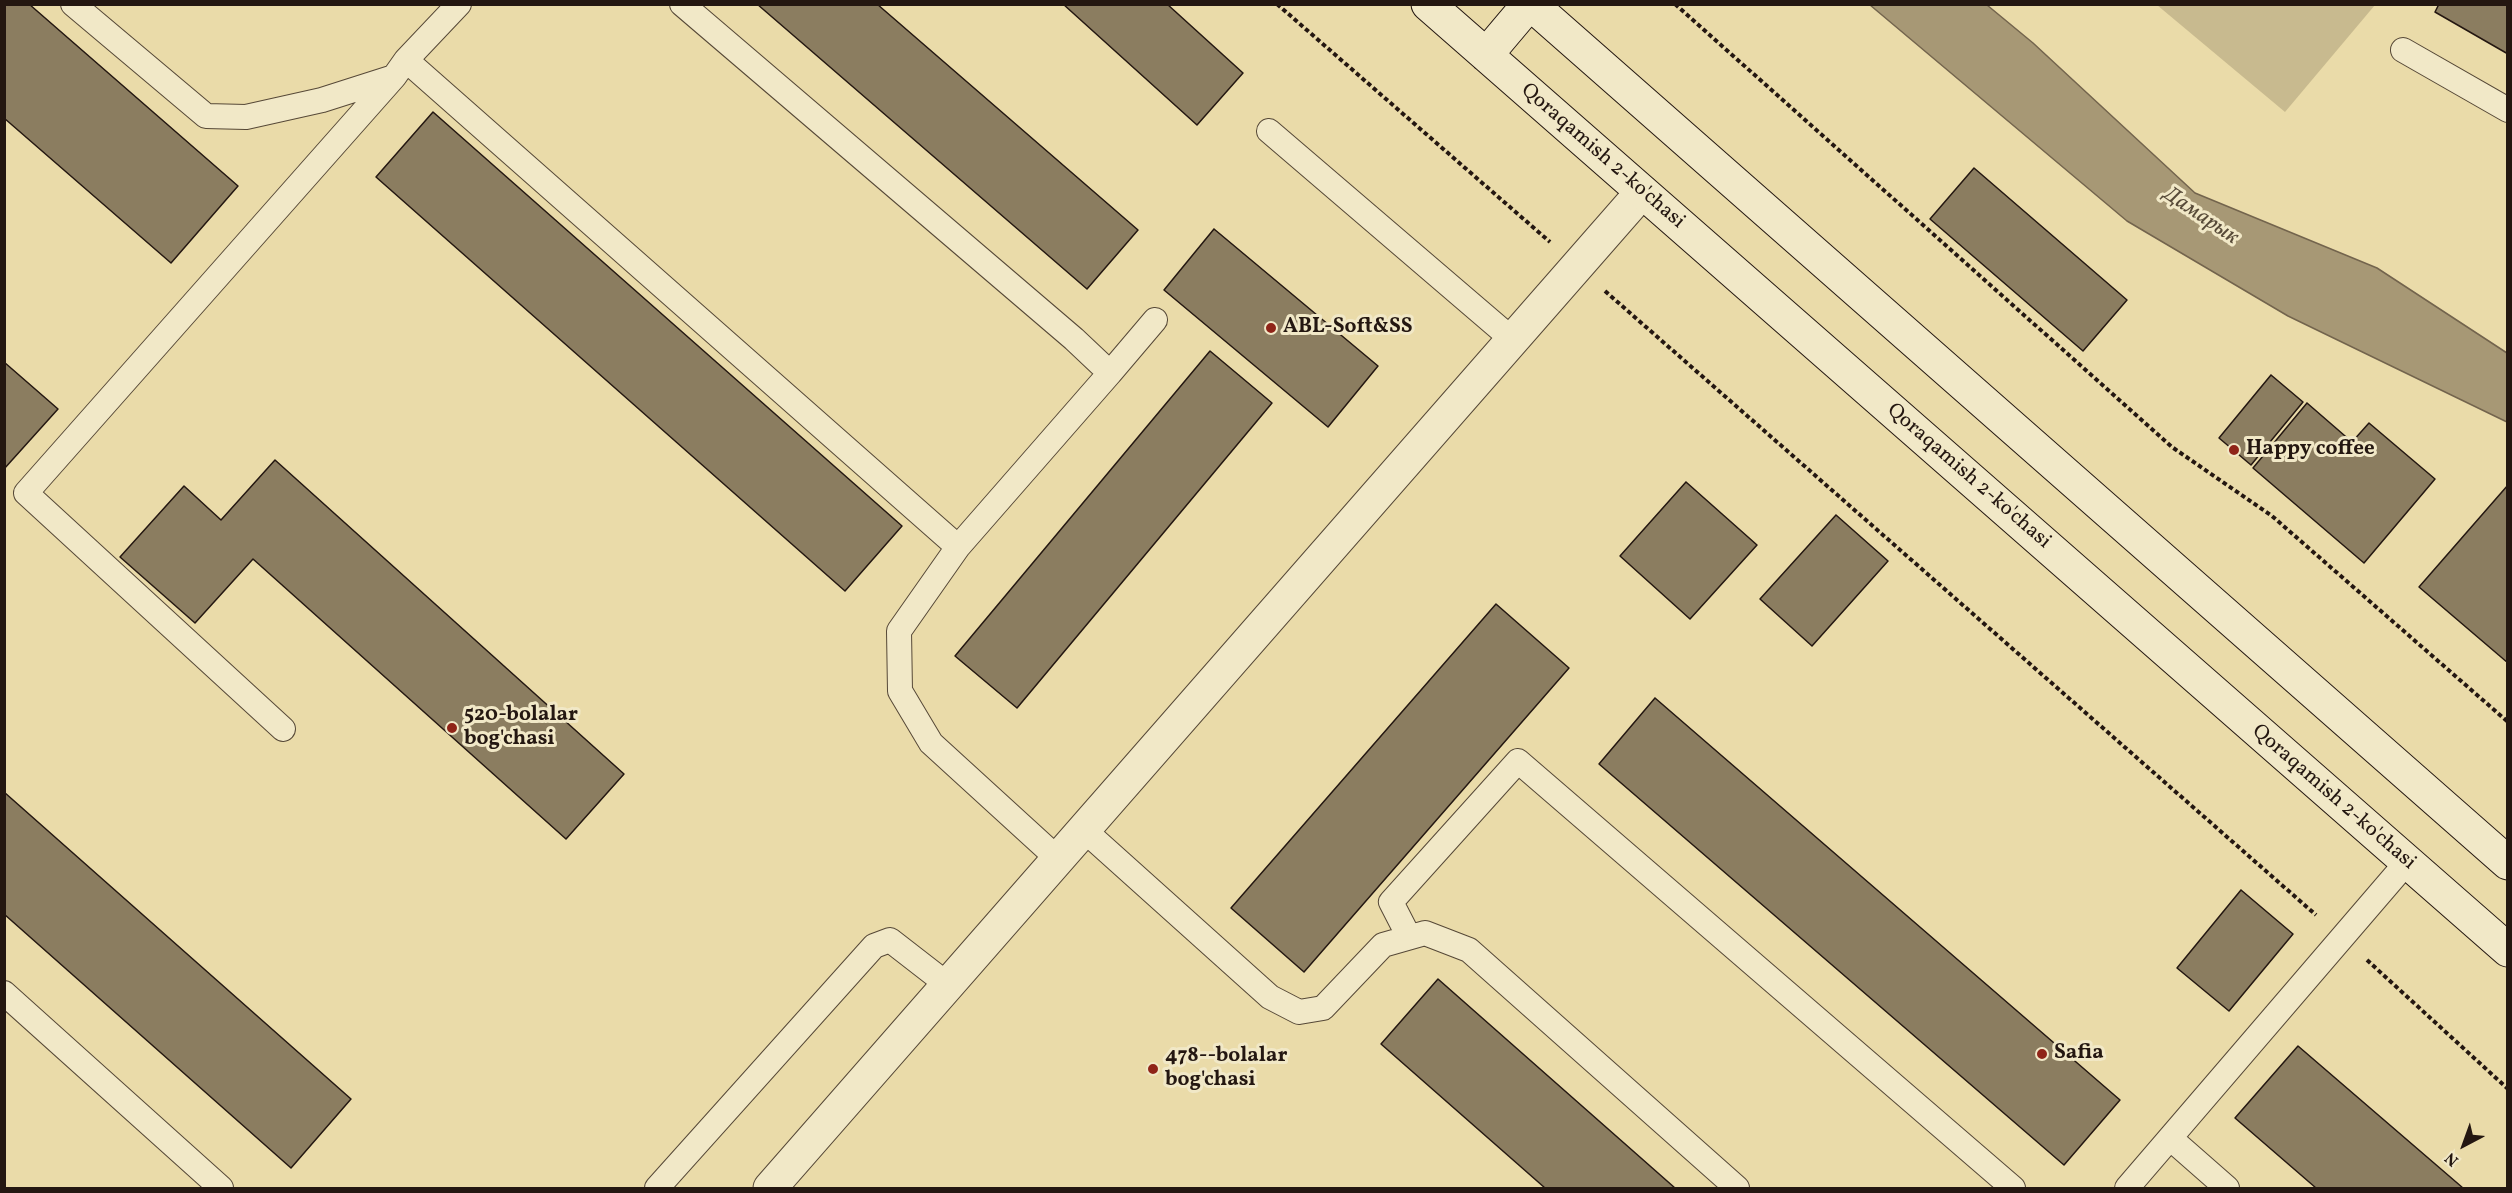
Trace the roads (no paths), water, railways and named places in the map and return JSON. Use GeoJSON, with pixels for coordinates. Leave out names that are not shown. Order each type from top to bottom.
{"type":"FeatureCollection","features":[{"type":"Feature","properties":{"kind":"main road","name":"Qoraqamish 2-ko'chasi"},"geometry":{"type":"LineString","coordinates":[[1428,4],[2508,950]]}},
{"type":"Feature","properties":{"kind":"main road"},"geometry":{"type":"LineString","coordinates":[[1486,55],[1530,4],[2508,863]]}},
{"type":"Feature","properties":{"kind":"main road"},"geometry":{"type":"LineString","coordinates":[[770,1188],[1642,192]]}},
{"type":"Feature","properties":{"kind":"lane"},"geometry":{"type":"LineString","coordinates":[[73,4],[206,116],[246,117],[322,100],[400,68]]}},
{"type":"Feature","properties":{"kind":"lane"},"geometry":{"type":"LineString","coordinates":[[283,729],[26,493],[459,4]]}},
{"type":"Feature","properties":{"kind":"lane"},"geometry":{"type":"LineString","coordinates":[[682,4],[1065,331],[1110,373]]}},
{"type":"Feature","properties":{"kind":"lane"},"geometry":{"type":"LineString","coordinates":[[2403,50],[2508,110]]}},
{"type":"Feature","properties":{"kind":"lane"},"geometry":{"type":"LineString","coordinates":[[400,68],[958,547]]}},
{"type":"Feature","properties":{"kind":"lane"},"geometry":{"type":"LineString","coordinates":[[1269,131],[1513,340]]}},
{"type":"Feature","properties":{"kind":"lane"},"geometry":{"type":"LineString","coordinates":[[1058,859],[931,743],[900,691],[899,631],[958,547],[1155,320]]}},
{"type":"Feature","properties":{"kind":"lane"},"geometry":{"type":"LineString","coordinates":[[1409,937],[1391,902],[1518,761],[2013,1188]]}},
{"type":"Feature","properties":{"kind":"lane"},"geometry":{"type":"LineString","coordinates":[[1084,830],[1270,998],[1299,1012],[1323,1008],[1383,945],[1425,933],[1469,950],[1737,1188]]}},
{"type":"Feature","properties":{"kind":"lane"},"geometry":{"type":"LineString","coordinates":[[2127,1188],[2407,862]]}},
{"type":"Feature","properties":{"kind":"lane"},"geometry":{"type":"LineString","coordinates":[[657,1188],[874,946],[890,940],[948,985]]}},
{"type":"Feature","properties":{"kind":"lane"},"geometry":{"type":"LineString","coordinates":[[4,993],[221,1188]]}},
{"type":"Feature","properties":{"kind":"lane"},"geometry":{"type":"LineString","coordinates":[[2170,1138],[2227,1188]]}},
{"type":"Feature","properties":{"kind":"water","name":"Дамарык"},"geometry":{"type":"Polygon","coordinates":[[[1870,5],[1987,5],[2033,43],[2195,193],[2377,268],[2507,353],[2507,422],[2288,316],[2127,221],[1870,5]]]}},
{"type":"Feature","properties":{"kind":"place","name":"ABL-Soft&SS"},"geometry":{"type":"Point","coordinates":[1271,328]}},
{"type":"Feature","properties":{"kind":"place","name":"Happy coffee"},"geometry":{"type":"Point","coordinates":[2234,450]}},
{"type":"Feature","properties":{"kind":"place","name":"520-bolalar bog'chasi"},"geometry":{"type":"Point","coordinates":[452,728]}},
{"type":"Feature","properties":{"kind":"place","name":"Safia"},"geometry":{"type":"Point","coordinates":[2042,1054]}},
{"type":"Feature","properties":{"kind":"place","name":"478--bolalar bog'chasi"},"geometry":{"type":"Point","coordinates":[1153,1069]}}]}
